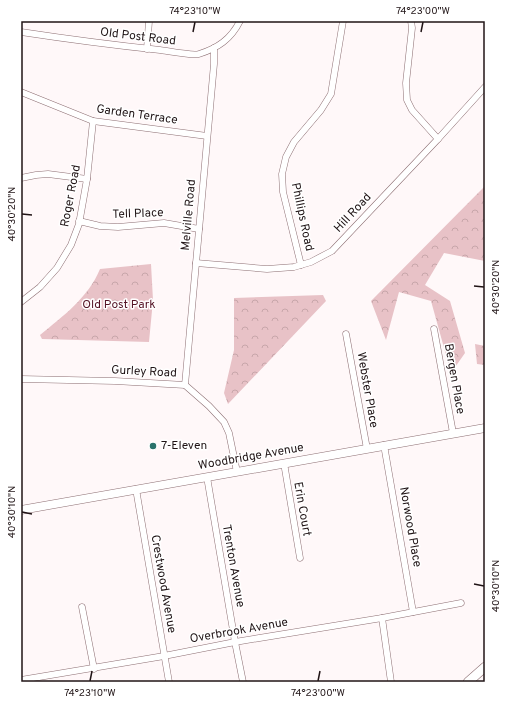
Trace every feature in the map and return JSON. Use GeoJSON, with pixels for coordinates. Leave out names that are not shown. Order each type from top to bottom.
{"type":"FeatureCollection","features":[{"type":"Feature","properties":{"kind":"highway"},"geometry":{"type":"LineString","coordinates":[[468,682],[485,667]]}},
{"type":"Feature","properties":{"kind":"main road","name":"Woodbridge Avenue"},"geometry":{"type":"LineString","coordinates":[[21,510],[485,428]]}},
{"type":"Feature","properties":{"kind":"street"},"geometry":{"type":"LineString","coordinates":[[147,49],[149,21]]}},
{"type":"Feature","properties":{"kind":"street","name":"Old Post Road"},"geometry":{"type":"LineString","coordinates":[[21,32],[93,43],[197,55],[214,48],[228,39],[235,31],[240,21]]}},
{"type":"Feature","properties":{"kind":"street","name":"Phillips Road"},"geometry":{"type":"LineString","coordinates":[[301,265],[283,192],[282,174],[286,157],[294,142],[321,110],[331,94],[343,21]]}},
{"type":"Feature","properties":{"kind":"street"},"geometry":{"type":"LineString","coordinates":[[411,21],[412,28],[406,83],[407,100],[412,110],[438,139]]}},
{"type":"Feature","properties":{"kind":"street","name":"Melville Road"},"geometry":{"type":"LineString","coordinates":[[185,385],[214,48]]}},
{"type":"Feature","properties":{"kind":"street","name":"Hill Road"},"geometry":{"type":"LineString","coordinates":[[196,263],[267,269],[294,267],[311,262],[332,251],[485,87]]}},
{"type":"Feature","properties":{"kind":"street","name":"Garden Terrace"},"geometry":{"type":"LineString","coordinates":[[21,92],[93,122],[207,136]]}},
{"type":"Feature","properties":{"kind":"street","name":"Roger Road"},"geometry":{"type":"LineString","coordinates":[[21,302],[40,287],[57,268],[71,245],[79,221],[87,179],[93,122]]}},
{"type":"Feature","properties":{"kind":"street"},"geometry":{"type":"LineString","coordinates":[[21,178],[48,174],[87,179]]}},
{"type":"Feature","properties":{"kind":"street","name":"Tell Place"},"geometry":{"type":"LineString","coordinates":[[79,221],[100,226],[118,227],[164,223],[199,229]]}},
{"type":"Feature","properties":{"kind":"street","name":"Bergen Place"},"geometry":{"type":"LineString","coordinates":[[434,329],[453,433]]}},
{"type":"Feature","properties":{"kind":"street","name":"Webster Place"},"geometry":{"type":"LineString","coordinates":[[346,334],[367,449]]}},
{"type":"Feature","properties":{"kind":"street","name":"Gurley Road"},"geometry":{"type":"LineString","coordinates":[[21,379],[115,381],[185,385],[224,422],[229,433],[237,472]]}},
{"type":"Feature","properties":{"kind":"street","name":"Norwood Place"},"geometry":{"type":"LineString","coordinates":[[384,446],[413,612]]}},
{"type":"Feature","properties":{"kind":"street","name":"Erin Court"},"geometry":{"type":"LineString","coordinates":[[284,463],[300,558]]}},
{"type":"Feature","properties":{"kind":"street","name":"Trenton Avenue"},"geometry":{"type":"LineString","coordinates":[[207,477],[243,682]]}},
{"type":"Feature","properties":{"kind":"street","name":"Crestwood Avenue"},"geometry":{"type":"LineString","coordinates":[[136,489],[169,682]]}},
{"type":"Feature","properties":{"kind":"street","name":"Overbrook Avenue"},"geometry":{"type":"LineString","coordinates":[[21,680],[94,669],[235,642],[382,618],[461,603]]}},
{"type":"Feature","properties":{"kind":"street"},"geometry":{"type":"LineString","coordinates":[[82,607],[94,669]]}},
{"type":"Feature","properties":{"kind":"street"},"geometry":{"type":"LineString","coordinates":[[382,618],[390,682]]}},
{"type":"Feature","properties":{"kind":"green space"},"geometry":{"type":"Polygon","coordinates":[[[485,186],[485,261],[444,253],[425,285],[450,301],[465,353],[451,373],[431,301],[399,292],[386,340],[371,301],[485,186]]]}},
{"type":"Feature","properties":{"kind":"green space","name":"Old Post Park"},"geometry":{"type":"Polygon","coordinates":[[[151,264],[153,300],[149,342],[42,339],[40,335],[82,298],[89,289],[100,269],[151,264]]]}},
{"type":"Feature","properties":{"kind":"green space"},"geometry":{"type":"Polygon","coordinates":[[[323,295],[326,301],[228,404],[224,393],[234,350],[234,298],[323,295]]]}},
{"type":"Feature","properties":{"kind":"green space"},"geometry":{"type":"Polygon","coordinates":[[[475,344],[485,346],[485,365],[477,364],[475,344]]]}},
{"type":"Feature","properties":{"kind":"place","name":"7-Eleven"},"geometry":{"type":"Point","coordinates":[153,446]}}]}
